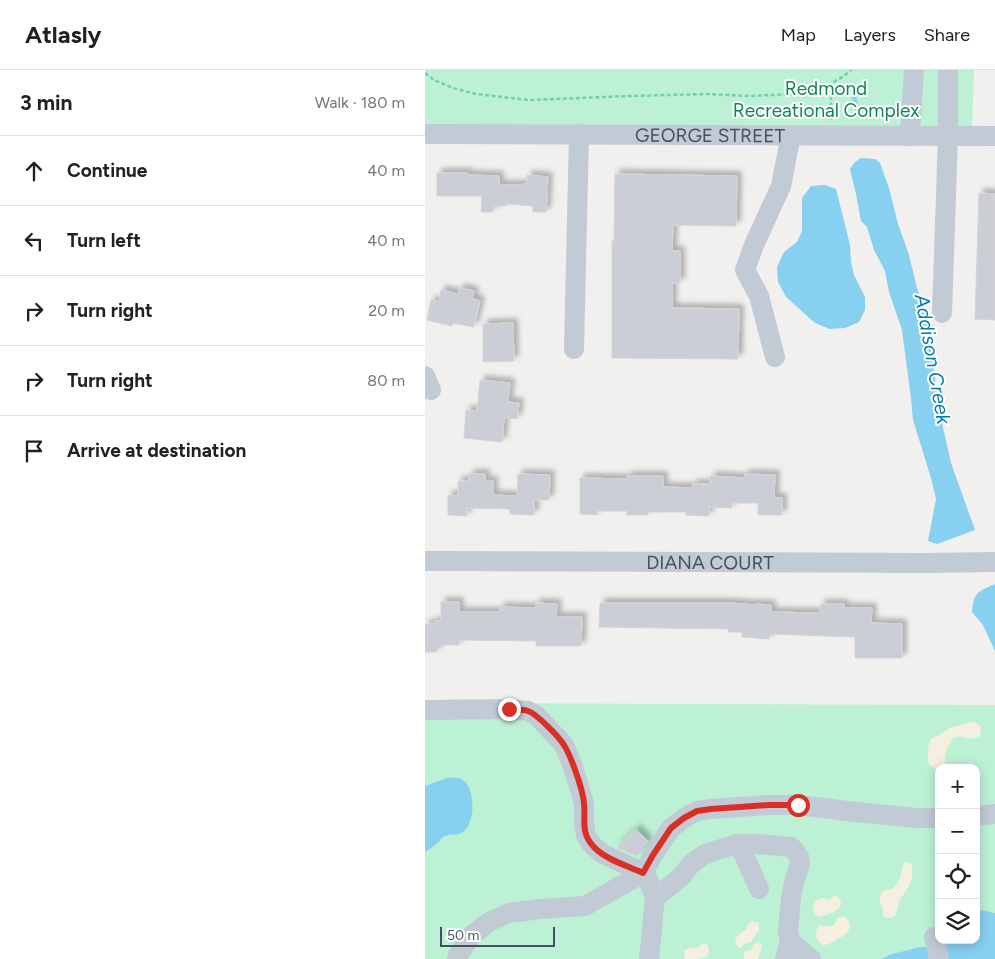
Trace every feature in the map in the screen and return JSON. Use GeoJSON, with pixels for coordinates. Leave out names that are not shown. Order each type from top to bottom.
{"type":"FeatureCollection","features":[{"type":"Feature","properties":{"kind":"street"},"geometry":{"type":"LineString","coordinates":[[910,136],[914,70]]}},
{"type":"Feature","properties":{"kind":"street"},"geometry":{"type":"LineString","coordinates":[[942,313],[948,136],[948,70]]}},
{"type":"Feature","properties":{"kind":"street","name":"GEORGE STREET"},"geometry":{"type":"LineString","coordinates":[[425,134],[995,136]]}},
{"type":"Feature","properties":{"kind":"street"},"geometry":{"type":"LineString","coordinates":[[573,349],[579,134]]}},
{"type":"Feature","properties":{"kind":"street"},"geometry":{"type":"LineString","coordinates":[[775,357],[759,296],[745,270],[754,245],[781,186],[791,135]]}},
{"type":"Feature","properties":{"kind":"street","name":"DIANA COURT"},"geometry":{"type":"LineString","coordinates":[[425,560],[995,562]]}},
{"type":"Feature","properties":{"kind":"street"},"geometry":{"type":"LineString","coordinates":[[425,710],[509,709],[528,711],[537,716],[564,744],[584,803],[586,836],[593,846],[603,854],[647,874],[655,898],[649,959]]}},
{"type":"Feature","properties":{"kind":"street"},"geometry":{"type":"LineString","coordinates":[[457,959],[472,935],[489,922],[509,912],[585,906],[643,873],[671,828],[697,811],[769,805],[798,805],[864,813],[935,818]]}},
{"type":"Feature","properties":{"kind":"street"},"geometry":{"type":"LineString","coordinates":[[980,816],[995,814]]}},
{"type":"Feature","properties":{"kind":"street"},"geometry":{"type":"LineString","coordinates":[[655,898],[677,880],[691,864],[705,854],[737,844],[791,847],[799,857],[800,864],[794,882],[790,905],[788,950],[811,959]]}},
{"type":"Feature","properties":{"kind":"street"},"geometry":{"type":"LineString","coordinates":[[737,844],[759,889]]}},
{"type":"Feature","properties":{"kind":"street"},"geometry":{"type":"LineString","coordinates":[[936,944],[939,959]]}},
{"type":"Feature","properties":{"kind":"path"},"geometry":{"type":"LineString","coordinates":[[425,74],[453,88],[476,94],[529,100],[705,94],[750,96],[795,94],[825,87],[851,70]]}},
{"type":"Feature","properties":{"kind":"green space","name":"Redmond Recreational Complex"},"geometry":{"type":"Polygon","coordinates":[[[425,70],[974,70],[972,129],[425,125],[425,70]]]}},
{"type":"Feature","properties":{"kind":"green space"},"geometry":{"type":"Polygon","coordinates":[[[425,703],[995,705],[995,959],[425,959],[425,703]]]}},
{"type":"Feature","properties":{"kind":"sand"},"geometry":{"type":"Polygon","coordinates":[[[971,722],[977,723],[981,727],[980,736],[973,739],[953,738],[946,752],[945,762],[944,764],[935,764],[935,768],[933,768],[929,763],[928,756],[930,741],[933,737],[950,728],[971,722]]]}},
{"type":"Feature","properties":{"kind":"sand"},"geometry":{"type":"Polygon","coordinates":[[[907,862],[912,865],[910,883],[900,899],[895,916],[893,918],[884,917],[880,896],[884,891],[893,888],[897,884],[904,863],[907,862]]]}},
{"type":"Feature","properties":{"kind":"sand"},"geometry":{"type":"Polygon","coordinates":[[[834,895],[841,901],[840,907],[834,912],[821,917],[815,915],[813,906],[816,900],[823,898],[829,900],[834,895]]]}},
{"type":"Feature","properties":{"kind":"sand"},"geometry":{"type":"Polygon","coordinates":[[[845,916],[850,927],[849,930],[827,945],[821,944],[816,936],[818,927],[832,926],[837,918],[845,916]]]}},
{"type":"Feature","properties":{"kind":"sand"},"geometry":{"type":"Polygon","coordinates":[[[753,921],[759,923],[759,930],[751,942],[739,948],[735,942],[736,938],[753,921]]]}},
{"type":"Feature","properties":{"kind":"sand"},"geometry":{"type":"Polygon","coordinates":[[[759,942],[762,947],[758,959],[744,959],[744,952],[751,950],[753,945],[759,942]]]}},
{"type":"Feature","properties":{"kind":"sand"},"geometry":{"type":"Polygon","coordinates":[[[707,944],[708,947],[707,957],[685,959],[684,951],[707,944]]]}},
{"type":"Feature","properties":{"kind":"water"},"geometry":{"type":"Polygon","coordinates":[[[861,158],[875,159],[880,163],[889,188],[926,315],[940,414],[951,463],[975,530],[937,544],[928,541],[936,499],[913,420],[902,330],[889,292],[885,271],[874,250],[867,227],[861,221],[850,169],[861,158]]]}},
{"type":"Feature","properties":{"kind":"water"},"geometry":{"type":"Polygon","coordinates":[[[825,185],[836,189],[850,245],[854,275],[865,297],[865,310],[859,322],[845,328],[830,329],[815,323],[786,297],[778,282],[777,267],[784,252],[797,242],[802,231],[802,198],[811,186],[825,185]]]}},
{"type":"Feature","properties":{"kind":"water"},"geometry":{"type":"Polygon","coordinates":[[[995,584],[995,651],[983,625],[972,612],[975,596],[995,584]]]}},
{"type":"Feature","properties":{"kind":"water"},"geometry":{"type":"Polygon","coordinates":[[[447,778],[461,779],[471,792],[473,806],[471,820],[463,832],[443,837],[425,852],[425,786],[447,778]]]}},
{"type":"Feature","properties":{"kind":"water"},"geometry":{"type":"Polygon","coordinates":[[[980,910],[995,913],[995,959],[881,959],[892,954],[929,947],[935,943],[980,944],[980,910]]]}},
{"type":"Feature","properties":{"kind":"building"},"geometry":{"type":"Polygon","coordinates":[[[437,173],[499,176],[499,185],[527,184],[527,175],[548,177],[546,212],[533,212],[533,206],[507,204],[506,206],[493,206],[493,212],[481,212],[482,196],[437,196],[437,173]]]}},
{"type":"Feature","properties":{"kind":"building"},"geometry":{"type":"Polygon","coordinates":[[[615,174],[737,176],[736,226],[673,225],[672,251],[680,251],[680,283],[672,283],[672,308],[739,309],[738,359],[612,358],[612,241],[614,241],[615,174]]]}},
{"type":"Feature","properties":{"kind":"building"},"geometry":{"type":"Polygon","coordinates":[[[979,193],[995,194],[995,320],[975,319],[979,193]]]}},
{"type":"Feature","properties":{"kind":"building"},"geometry":{"type":"Polygon","coordinates":[[[460,288],[474,291],[472,298],[480,301],[474,327],[453,323],[452,326],[427,320],[431,300],[439,302],[441,290],[458,294],[460,288]]]}},
{"type":"Feature","properties":{"kind":"building"},"geometry":{"type":"Polygon","coordinates":[[[513,323],[514,361],[483,362],[483,324],[513,323]]]}},
{"type":"Feature","properties":{"kind":"building"},"geometry":{"type":"Polygon","coordinates":[[[480,380],[510,383],[508,402],[519,403],[517,419],[504,418],[502,442],[464,438],[466,410],[477,411],[480,380]]]}},
{"type":"Feature","properties":{"kind":"building"},"geometry":{"type":"Polygon","coordinates":[[[469,474],[485,474],[485,481],[493,481],[493,495],[517,496],[518,474],[550,475],[549,500],[534,500],[534,515],[510,514],[510,509],[467,508],[467,516],[448,515],[448,495],[458,496],[458,481],[469,481],[469,474]]]}},
{"type":"Feature","properties":{"kind":"building"},"geometry":{"type":"Polygon","coordinates":[[[745,474],[775,475],[774,498],[782,498],[782,515],[758,515],[758,503],[732,503],[732,508],[709,507],[709,516],[686,515],[686,512],[648,512],[648,515],[627,515],[627,511],[597,511],[597,515],[580,514],[580,478],[627,479],[627,476],[663,476],[663,487],[693,488],[693,484],[710,484],[710,476],[745,478],[745,474]]]}},
{"type":"Feature","properties":{"kind":"building"},"geometry":{"type":"Polygon","coordinates":[[[441,602],[459,602],[459,612],[500,612],[500,607],[536,608],[536,603],[557,604],[556,617],[582,617],[581,646],[536,646],[536,641],[459,640],[459,645],[437,645],[437,652],[425,652],[425,624],[434,624],[434,621],[441,621],[441,602]]]}},
{"type":"Feature","properties":{"kind":"building"},"geometry":{"type":"Polygon","coordinates":[[[600,603],[756,604],[771,605],[771,612],[820,613],[821,604],[844,604],[844,608],[872,608],[871,623],[902,624],[902,658],[855,658],[855,637],[770,634],[769,639],[742,637],[742,632],[728,632],[729,629],[599,627],[600,603]]]}},
{"type":"Feature","properties":{"kind":"building"},"geometry":{"type":"Polygon","coordinates":[[[636,829],[648,841],[636,856],[617,847],[636,829]]]}},
{"type":"Feature","properties":{"kind":"waterway","name":"Addison Creek"},"geometry":{"type":"LineString","coordinates":[[854,97],[858,115]]}},
{"type":"Feature","properties":{"kind":"route"},"geometry":{"type":"LineString","coordinates":[[509,709],[528,711],[537,716],[564,744],[584,803],[586,836],[593,846],[603,854],[643,873],[661,841],[671,828],[697,811],[769,805],[798,805]]}}]}
